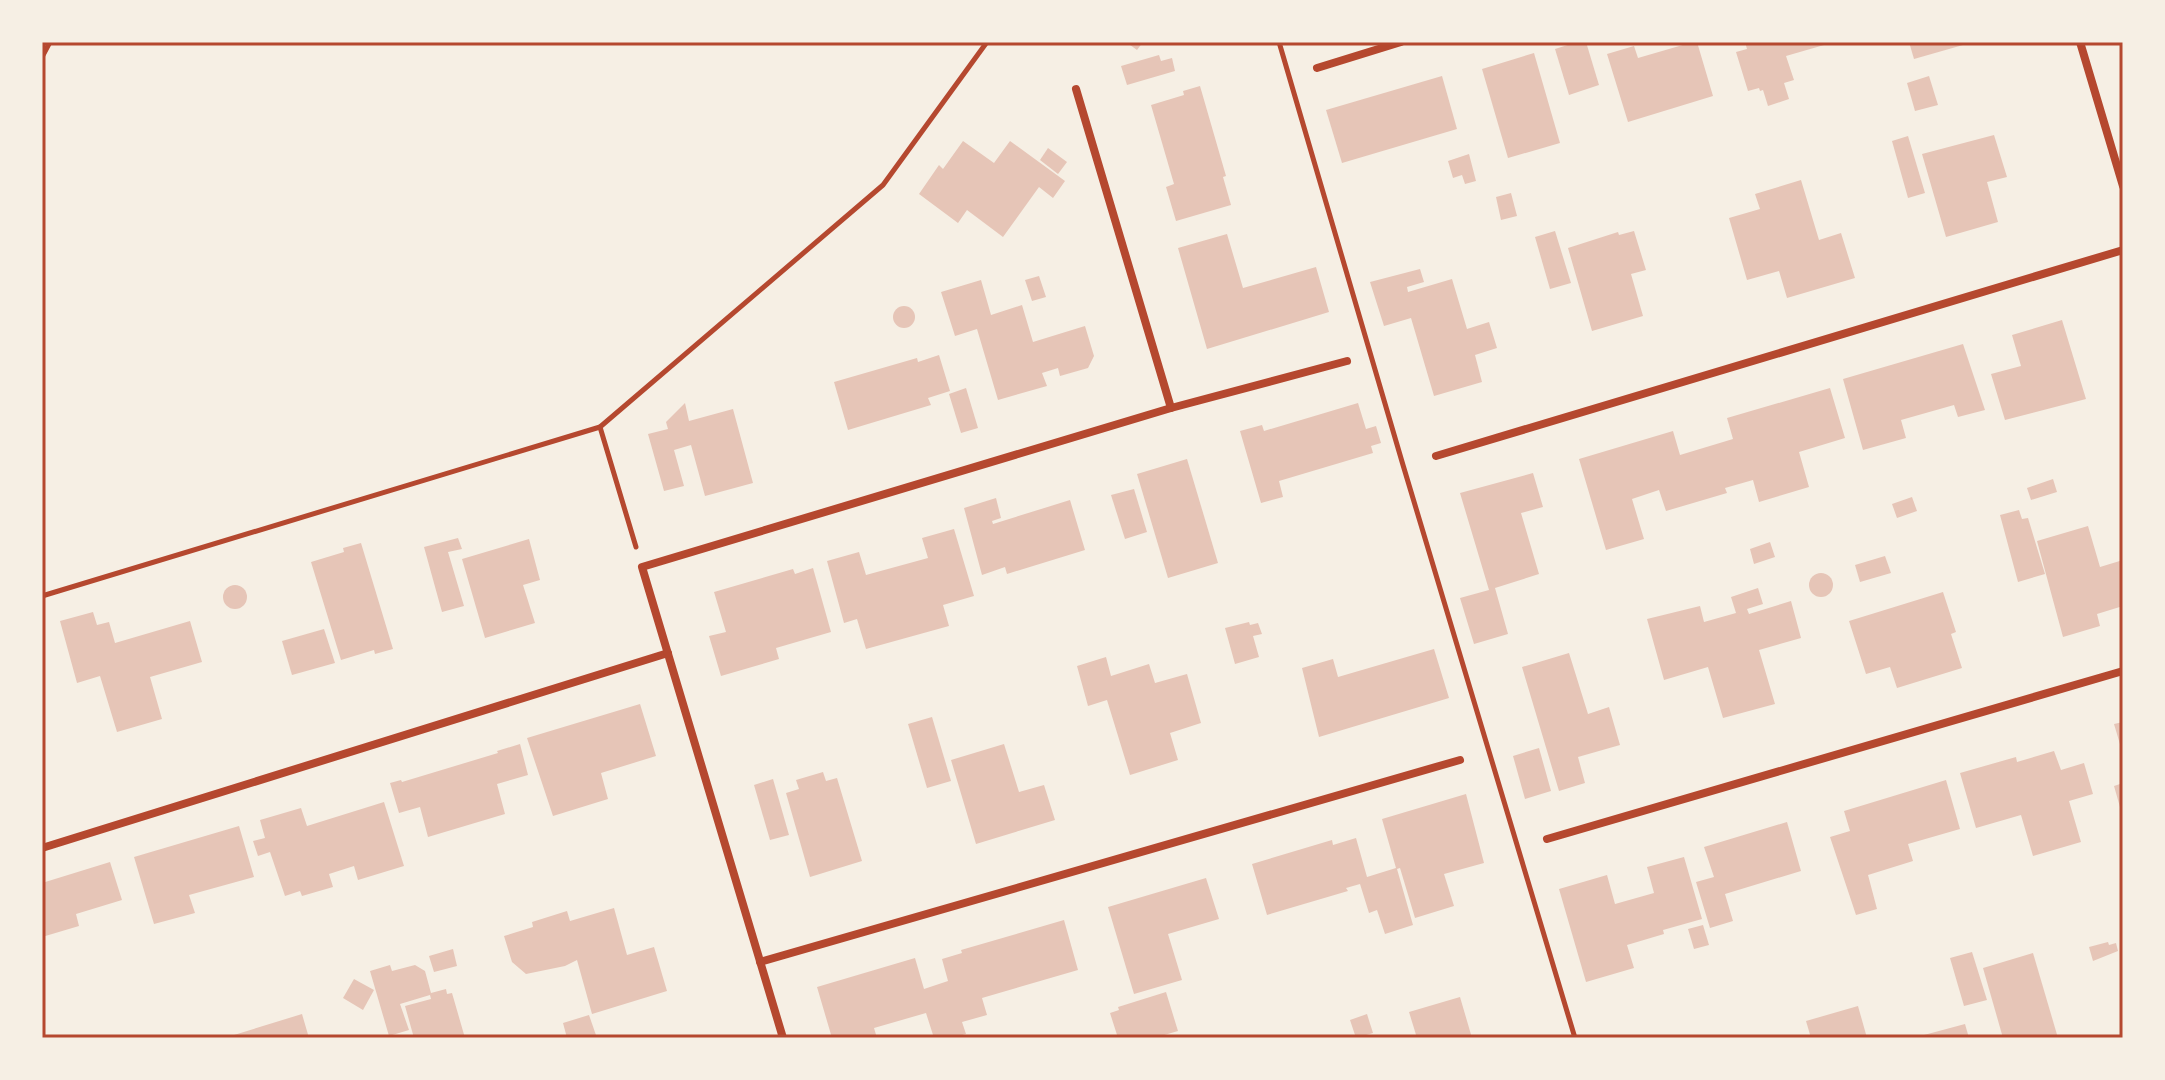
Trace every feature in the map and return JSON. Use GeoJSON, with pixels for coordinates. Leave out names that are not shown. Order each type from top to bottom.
{"type":"FeatureCollection","features":[{"type":"Feature","properties":{"kind":"street"},"geometry":{"type":"LineString","coordinates":[[1317,68],[1401,42]]}},
{"type":"Feature","properties":{"kind":"street"},"geometry":{"type":"LineString","coordinates":[[2080,42],[2120,161],[2123,186]]}},
{"type":"Feature","properties":{"kind":"street"},"geometry":{"type":"LineString","coordinates":[[1076,89],[1171,408]]}},
{"type":"Feature","properties":{"kind":"street"},"geometry":{"type":"LineString","coordinates":[[1436,456],[2123,250]]}},
{"type":"Feature","properties":{"kind":"street"},"geometry":{"type":"LineString","coordinates":[[783,1038],[642,567],[1171,408],[1347,361]]}},
{"type":"Feature","properties":{"kind":"street"},"geometry":{"type":"LineString","coordinates":[[42,848],[668,653]]}},
{"type":"Feature","properties":{"kind":"street"},"geometry":{"type":"LineString","coordinates":[[1547,839],[2123,671]]}},
{"type":"Feature","properties":{"kind":"street"},"geometry":{"type":"LineString","coordinates":[[760,962],[1460,760]]}},
{"type":"Feature","properties":{"kind":"path"},"geometry":{"type":"LineString","coordinates":[[42,57],[50,42]]}},
{"type":"Feature","properties":{"kind":"path"},"geometry":{"type":"LineString","coordinates":[[42,596],[600,427],[883,185],[987,42]]}},
{"type":"Feature","properties":{"kind":"path"},"geometry":{"type":"LineString","coordinates":[[1279,42],[1575,1038]]}},
{"type":"Feature","properties":{"kind":"path"},"geometry":{"type":"LineString","coordinates":[[600,427],[642,567]]}},
{"type":"Feature","properties":{"kind":"building"},"geometry":{"type":"Polygon","coordinates":[[[1126,42],[1143,42],[1137,50],[1126,42]]]}},
{"type":"Feature","properties":{"kind":"building"},"geometry":{"type":"Polygon","coordinates":[[[1586,42],[1599,85],[1569,95],[1555,49],[1586,42]]]}},
{"type":"Feature","properties":{"kind":"building"},"geometry":{"type":"Polygon","coordinates":[[[1697,42],[1713,96],[1628,122],[1607,54],[1634,46],[1638,58],[1697,42]]]}},
{"type":"Feature","properties":{"kind":"building"},"geometry":{"type":"Polygon","coordinates":[[[1745,42],[1831,43],[1786,56],[1794,80],[1784,83],[1789,99],[1768,106],[1763,90],[1748,91],[1736,52],[1747,49],[1745,42]]]}},
{"type":"Feature","properties":{"kind":"building"},"geometry":{"type":"Polygon","coordinates":[[[1909,42],[1970,42],[1970,43],[1914,59],[1909,42]]]}},
{"type":"Feature","properties":{"kind":"building"},"geometry":{"type":"Polygon","coordinates":[[[1534,53],[1560,143],[1508,158],[1482,69],[1534,53]]]}},
{"type":"Feature","properties":{"kind":"building"},"geometry":{"type":"Polygon","coordinates":[[[1159,55],[1161,61],[1172,58],[1175,71],[1127,85],[1121,66],[1159,55]]]}},
{"type":"Feature","properties":{"kind":"building"},"geometry":{"type":"Polygon","coordinates":[[[1442,76],[1457,129],[1342,163],[1326,110],[1442,76]]]}},
{"type":"Feature","properties":{"kind":"building"},"geometry":{"type":"Polygon","coordinates":[[[1929,76],[1938,105],[1915,111],[1907,83],[1929,76]]]}},
{"type":"Feature","properties":{"kind":"building"},"geometry":{"type":"Polygon","coordinates":[[[1200,86],[1226,176],[1223,177],[1231,205],[1176,221],[1166,187],[1174,184],[1151,105],[1184,95],[1183,91],[1200,86]]]}},
{"type":"Feature","properties":{"kind":"building"},"geometry":{"type":"Polygon","coordinates":[[[1994,135],[2007,177],[1987,182],[1998,222],[1946,237],[1922,154],[1994,135]]]}},
{"type":"Feature","properties":{"kind":"building"},"geometry":{"type":"Polygon","coordinates":[[[1908,136],[1925,193],[1908,198],[1892,141],[1908,136]]]}},
{"type":"Feature","properties":{"kind":"building"},"geometry":{"type":"Polygon","coordinates":[[[963,141],[994,163],[1010,141],[1065,181],[1053,198],[1039,187],[1003,237],[967,210],[958,223],[919,194],[939,165],[943,169],[963,141]]]}},
{"type":"Feature","properties":{"kind":"building"},"geometry":{"type":"Polygon","coordinates":[[[1048,148],[1067,162],[1058,174],[1040,160],[1048,148]]]}},
{"type":"Feature","properties":{"kind":"building"},"geometry":{"type":"Polygon","coordinates":[[[1469,154],[1476,181],[1465,184],[1462,175],[1453,178],[1448,161],[1469,154]]]}},
{"type":"Feature","properties":{"kind":"building"},"geometry":{"type":"Polygon","coordinates":[[[1801,180],[1819,240],[1841,233],[1855,278],[1787,298],[1779,271],[1747,280],[1729,218],[1760,209],[1755,194],[1801,180]]]}},
{"type":"Feature","properties":{"kind":"building"},"geometry":{"type":"Polygon","coordinates":[[[1511,193],[1517,216],[1501,220],[1496,197],[1511,193]]]}},
{"type":"Feature","properties":{"kind":"building"},"geometry":{"type":"Polygon","coordinates":[[[1555,231],[1571,283],[1550,289],[1535,237],[1555,231]]]}},
{"type":"Feature","properties":{"kind":"building"},"geometry":{"type":"Polygon","coordinates":[[[1634,231],[1646,270],[1631,274],[1643,316],[1592,331],[1568,248],[1618,232],[1619,235],[1634,231]]]}},
{"type":"Feature","properties":{"kind":"building"},"geometry":{"type":"Polygon","coordinates":[[[1227,234],[1243,288],[1316,267],[1329,312],[1207,349],[1178,248],[1227,234]]]}},
{"type":"Feature","properties":{"kind":"building"},"geometry":{"type":"Polygon","coordinates":[[[1420,269],[1424,282],[1407,287],[1408,292],[1452,279],[1467,329],[1489,322],[1497,348],[1475,355],[1482,382],[1434,396],[1411,318],[1384,326],[1370,282],[1420,269]]]}},
{"type":"Feature","properties":{"kind":"building"},"geometry":{"type":"Polygon","coordinates":[[[1039,276],[1046,297],[1032,301],[1025,280],[1039,276]]]}},
{"type":"Feature","properties":{"kind":"building"},"geometry":{"type":"Polygon","coordinates":[[[981,280],[991,315],[1022,305],[1033,342],[1085,326],[1094,356],[1088,368],[1060,376],[1058,368],[1042,373],[1047,386],[998,400],[977,329],[955,336],[941,292],[981,280]]]}},
{"type":"Feature","properties":{"kind":"building"},"geometry":{"type":"Polygon","coordinates":[[[904,306],[912,309],[915,317],[912,325],[904,328],[896,325],[893,317],[896,309],[904,306]]]}},
{"type":"Feature","properties":{"kind":"building"},"geometry":{"type":"Polygon","coordinates":[[[2062,320],[2086,399],[2005,420],[1991,374],[2021,366],[2012,335],[2062,320]]]}},
{"type":"Feature","properties":{"kind":"building"},"geometry":{"type":"Polygon","coordinates":[[[1963,344],[1985,410],[1958,417],[1954,405],[1901,420],[1906,438],[1863,450],[1843,379],[1963,344]]]}},
{"type":"Feature","properties":{"kind":"building"},"geometry":{"type":"Polygon","coordinates":[[[939,355],[950,391],[928,398],[931,405],[848,430],[834,382],[917,358],[918,362],[939,355]]]}},
{"type":"Feature","properties":{"kind":"building"},"geometry":{"type":"Polygon","coordinates":[[[966,388],[978,428],[961,433],[949,394],[966,388]]]}},
{"type":"Feature","properties":{"kind":"building"},"geometry":{"type":"Polygon","coordinates":[[[1830,388],[1845,438],[1799,452],[1809,487],[1759,502],[1753,480],[1725,488],[1727,493],[1666,511],[1659,490],[1632,499],[1644,539],[1606,550],[1579,459],[1673,431],[1680,455],[1733,439],[1727,418],[1830,388]]]}},
{"type":"Feature","properties":{"kind":"building"},"geometry":{"type":"Polygon","coordinates":[[[685,403],[689,421],[733,409],[753,483],[705,496],[691,445],[674,450],[684,486],[664,491],[648,434],[668,429],[666,422],[685,403]]]}},
{"type":"Feature","properties":{"kind":"building"},"geometry":{"type":"Polygon","coordinates":[[[1358,403],[1366,429],[1376,426],[1381,443],[1371,446],[1373,453],[1279,481],[1283,497],[1261,503],[1240,431],[1262,425],[1264,431],[1358,403]]]}},
{"type":"Feature","properties":{"kind":"building"},"geometry":{"type":"Polygon","coordinates":[[[1187,459],[1218,563],[1168,578],[1137,474],[1187,459]]]}},
{"type":"Feature","properties":{"kind":"building"},"geometry":{"type":"Polygon","coordinates":[[[1533,473],[1543,507],[1521,513],[1539,574],[1495,588],[1508,634],[1474,644],[1460,598],[1489,590],[1460,493],[1533,473]]]}},
{"type":"Feature","properties":{"kind":"building"},"geometry":{"type":"Polygon","coordinates":[[[2053,479],[2057,492],[2031,500],[2027,488],[2053,479]]]}},
{"type":"Feature","properties":{"kind":"building"},"geometry":{"type":"Polygon","coordinates":[[[1134,489],[1147,532],[1125,539],[1111,495],[1134,489]]]}},
{"type":"Feature","properties":{"kind":"building"},"geometry":{"type":"Polygon","coordinates":[[[1912,497],[1917,511],[1897,518],[1892,504],[1912,497]]]}},
{"type":"Feature","properties":{"kind":"building"},"geometry":{"type":"Polygon","coordinates":[[[996,498],[1001,518],[992,521],[993,524],[1070,500],[1085,550],[1007,574],[1005,567],[982,575],[964,508],[996,498]]]}},
{"type":"Feature","properties":{"kind":"building"},"geometry":{"type":"Polygon","coordinates":[[[2019,510],[2022,519],[2028,518],[2045,574],[2018,582],[2000,515],[2019,510]]]}},
{"type":"Feature","properties":{"kind":"building"},"geometry":{"type":"Polygon","coordinates":[[[2088,526],[2100,567],[2123,560],[2123,606],[2097,614],[2100,626],[2063,637],[2037,541],[2088,526]]]}},
{"type":"Feature","properties":{"kind":"building"},"geometry":{"type":"Polygon","coordinates":[[[954,529],[974,596],[943,605],[949,626],[866,649],[857,619],[844,623],[827,561],[859,552],[866,575],[928,558],[922,538],[954,529]]]}},
{"type":"Feature","properties":{"kind":"building"},"geometry":{"type":"Polygon","coordinates":[[[458,538],[462,549],[448,552],[464,606],[442,612],[424,547],[458,538]]]}},
{"type":"Feature","properties":{"kind":"building"},"geometry":{"type":"Polygon","coordinates":[[[529,539],[540,580],[523,585],[535,623],[485,638],[462,559],[529,539]]]}},
{"type":"Feature","properties":{"kind":"building"},"geometry":{"type":"Polygon","coordinates":[[[1770,542],[1775,557],[1754,564],[1750,549],[1770,542]]]}},
{"type":"Feature","properties":{"kind":"building"},"geometry":{"type":"Polygon","coordinates":[[[361,543],[393,649],[375,654],[374,650],[341,660],[311,562],[361,543]]]}},
{"type":"Feature","properties":{"kind":"building"},"geometry":{"type":"Polygon","coordinates":[[[1885,556],[1891,573],[1860,582],[1855,565],[1885,556]]]}},
{"type":"Feature","properties":{"kind":"building"},"geometry":{"type":"Polygon","coordinates":[[[813,568],[831,632],[776,648],[779,659],[721,676],[709,636],[726,632],[714,592],[793,569],[795,574],[813,568]]]}},
{"type":"Feature","properties":{"kind":"building"},"geometry":{"type":"Polygon","coordinates":[[[1821,573],[1830,576],[1833,585],[1830,594],[1821,597],[1812,594],[1809,585],[1812,576],[1821,573]]]}},
{"type":"Feature","properties":{"kind":"building"},"geometry":{"type":"Polygon","coordinates":[[[235,585],[244,588],[247,597],[244,606],[235,609],[226,606],[223,597],[226,588],[235,585]]]}},
{"type":"Feature","properties":{"kind":"building"},"geometry":{"type":"Polygon","coordinates":[[[1758,588],[1763,604],[1747,609],[1749,614],[1791,601],[1801,638],[1759,650],[1775,704],[1723,718],[1708,667],[1664,680],[1647,619],[1700,606],[1704,622],[1736,613],[1731,597],[1758,588]]]}},
{"type":"Feature","properties":{"kind":"building"},"geometry":{"type":"Polygon","coordinates":[[[1943,592],[1956,632],[1951,634],[1962,668],[1897,688],[1890,667],[1866,674],[1849,621],[1943,592]]]}},
{"type":"Feature","properties":{"kind":"building"},"geometry":{"type":"Polygon","coordinates":[[[93,612],[97,625],[109,622],[115,643],[190,621],[202,662],[150,677],[162,719],[117,732],[100,676],[77,683],[60,621],[93,612]]]}},
{"type":"Feature","properties":{"kind":"building"},"geometry":{"type":"Polygon","coordinates":[[[1249,622],[1250,625],[1258,623],[1262,634],[1253,636],[1259,657],[1235,664],[1225,628],[1249,622]]]}},
{"type":"Feature","properties":{"kind":"building"},"geometry":{"type":"Polygon","coordinates":[[[324,629],[335,663],[292,675],[282,641],[324,629]]]}},
{"type":"Feature","properties":{"kind":"building"},"geometry":{"type":"Polygon","coordinates":[[[1434,649],[1449,698],[1319,737],[1302,668],[1333,659],[1338,677],[1434,649]]]}},
{"type":"Feature","properties":{"kind":"building"},"geometry":{"type":"Polygon","coordinates":[[[1569,653],[1588,714],[1609,707],[1620,745],[1578,757],[1585,783],[1559,791],[1522,667],[1569,653]]]}},
{"type":"Feature","properties":{"kind":"building"},"geometry":{"type":"Polygon","coordinates":[[[1106,657],[1111,676],[1149,664],[1155,683],[1187,674],[1201,723],[1170,733],[1178,760],[1130,775],[1107,700],[1088,706],[1077,666],[1106,657]]]}},
{"type":"Feature","properties":{"kind":"building"},"geometry":{"type":"Polygon","coordinates":[[[640,704],[656,756],[601,773],[608,799],[553,816],[527,738],[640,704]]]}},
{"type":"Feature","properties":{"kind":"building"},"geometry":{"type":"Polygon","coordinates":[[[932,717],[951,781],[927,788],[908,724],[932,717]]]}},
{"type":"Feature","properties":{"kind":"building"},"geometry":{"type":"Polygon","coordinates":[[[2123,722],[2123,751],[2122,751],[2114,724],[2123,722]]]}},
{"type":"Feature","properties":{"kind":"building"},"geometry":{"type":"Polygon","coordinates":[[[520,744],[528,775],[497,784],[505,814],[428,837],[420,807],[399,813],[390,783],[402,782],[520,744]]]}},
{"type":"Feature","properties":{"kind":"building"},"geometry":{"type":"Polygon","coordinates":[[[1004,744],[1019,792],[1044,785],[1055,820],[976,844],[951,760],[1004,744]]]}},
{"type":"Feature","properties":{"kind":"building"},"geometry":{"type":"Polygon","coordinates":[[[1539,748],[1551,791],[1525,799],[1513,756],[1539,748]]]}},
{"type":"Feature","properties":{"kind":"building"},"geometry":{"type":"Polygon","coordinates":[[[2054,751],[2061,770],[2084,763],[2093,794],[2069,801],[2081,842],[2033,856],[2021,815],[1976,828],[1960,773],[2016,757],[2017,762],[2054,751]]]}},
{"type":"Feature","properties":{"kind":"building"},"geometry":{"type":"Polygon","coordinates":[[[823,772],[826,781],[837,778],[862,861],[810,877],[786,793],[799,789],[796,780],[823,772]]]}},
{"type":"Feature","properties":{"kind":"building"},"geometry":{"type":"Polygon","coordinates":[[[773,779],[789,835],[770,840],[754,785],[773,779]]]}},
{"type":"Feature","properties":{"kind":"building"},"geometry":{"type":"Polygon","coordinates":[[[1946,780],[1960,829],[1908,844],[1913,861],[1868,875],[1877,909],[1856,915],[1830,837],[1850,831],[1844,811],[1946,780]]]}},
{"type":"Feature","properties":{"kind":"building"},"geometry":{"type":"Polygon","coordinates":[[[2123,783],[2123,814],[2122,814],[2114,786],[2123,783]]]}},
{"type":"Feature","properties":{"kind":"building"},"geometry":{"type":"Polygon","coordinates":[[[1466,794],[1484,863],[1444,874],[1454,906],[1415,918],[1400,868],[1397,869],[1413,925],[1385,934],[1377,910],[1369,913],[1360,884],[1346,888],[1348,891],[1267,915],[1252,864],[1332,840],[1333,845],[1356,838],[1367,877],[1396,868],[1382,819],[1466,794]]]}},
{"type":"Feature","properties":{"kind":"building"},"geometry":{"type":"Polygon","coordinates":[[[384,802],[404,866],[358,880],[354,866],[329,874],[333,887],[302,896],[300,891],[285,896],[270,852],[258,856],[253,841],[265,838],[260,820],[301,808],[307,826],[384,802]]]}},
{"type":"Feature","properties":{"kind":"building"},"geometry":{"type":"Polygon","coordinates":[[[1787,822],[1801,871],[1725,894],[1733,921],[1710,928],[1696,882],[1714,877],[1704,847],[1787,822]]]}},
{"type":"Feature","properties":{"kind":"building"},"geometry":{"type":"Polygon","coordinates":[[[239,826],[254,877],[189,895],[195,913],[154,924],[134,857],[239,826]]]}},
{"type":"Feature","properties":{"kind":"building"},"geometry":{"type":"Polygon","coordinates":[[[1684,857],[1702,919],[1627,945],[1634,968],[1586,982],[1559,889],[1607,875],[1615,904],[1654,893],[1647,867],[1684,857]]]}},
{"type":"Feature","properties":{"kind":"building"},"geometry":{"type":"Polygon","coordinates":[[[110,862],[122,900],[76,914],[79,926],[42,937],[42,883],[110,862]]]}},
{"type":"Feature","properties":{"kind":"building"},"geometry":{"type":"Polygon","coordinates":[[[1206,878],[1219,919],[1168,934],[1182,980],[1134,994],[1108,907],[1206,878]]]}},
{"type":"Feature","properties":{"kind":"building"},"geometry":{"type":"Polygon","coordinates":[[[614,908],[627,955],[654,947],[667,991],[592,1014],[577,960],[565,966],[526,974],[512,962],[504,936],[533,927],[532,922],[567,911],[570,921],[614,908]]]}},
{"type":"Feature","properties":{"kind":"building"},"geometry":{"type":"Polygon","coordinates":[[[1064,920],[1078,970],[982,998],[987,1015],[962,1022],[966,1034],[934,1038],[926,1013],[874,1028],[877,1038],[832,1038],[817,987],[915,958],[924,989],[948,981],[942,959],[962,953],[961,950],[1064,920]]]}},
{"type":"Feature","properties":{"kind":"building"},"geometry":{"type":"Polygon","coordinates":[[[1703,925],[1709,945],[1694,949],[1688,929],[1703,925]]]}},
{"type":"Feature","properties":{"kind":"building"},"geometry":{"type":"Polygon","coordinates":[[[2108,942],[2109,945],[2116,943],[2118,951],[2093,961],[2089,947],[2108,942]]]}},
{"type":"Feature","properties":{"kind":"building"},"geometry":{"type":"Polygon","coordinates":[[[453,949],[457,966],[434,972],[429,956],[453,949]]]}},
{"type":"Feature","properties":{"kind":"building"},"geometry":{"type":"Polygon","coordinates":[[[1972,952],[1987,1000],[1964,1006],[1950,958],[1972,952]]]}},
{"type":"Feature","properties":{"kind":"building"},"geometry":{"type":"Polygon","coordinates":[[[2033,953],[2058,1038],[2003,1038],[1983,968],[2033,953]]]}},
{"type":"Feature","properties":{"kind":"building"},"geometry":{"type":"Polygon","coordinates":[[[390,965],[392,971],[415,965],[425,971],[431,993],[446,989],[447,994],[452,993],[465,1038],[414,1038],[405,1006],[431,999],[430,995],[400,1004],[409,1030],[389,1036],[370,971],[390,965]]]}},
{"type":"Feature","properties":{"kind":"building"},"geometry":{"type":"Polygon","coordinates":[[[354,979],[374,990],[363,1010],[343,998],[354,979]]]}},
{"type":"Feature","properties":{"kind":"building"},"geometry":{"type":"Polygon","coordinates":[[[1166,992],[1178,1031],[1154,1038],[1118,1038],[1110,1013],[1119,1010],[1118,1007],[1166,992]]]}},
{"type":"Feature","properties":{"kind":"building"},"geometry":{"type":"Polygon","coordinates":[[[1460,997],[1472,1038],[1417,1038],[1409,1012],[1460,997]]]}},
{"type":"Feature","properties":{"kind":"building"},"geometry":{"type":"Polygon","coordinates":[[[1858,1006],[1867,1038],[1811,1038],[1806,1021],[1858,1006]]]}},
{"type":"Feature","properties":{"kind":"building"},"geometry":{"type":"Polygon","coordinates":[[[302,1014],[309,1038],[235,1038],[234,1035],[302,1014]]]}},
{"type":"Feature","properties":{"kind":"building"},"geometry":{"type":"Polygon","coordinates":[[[1367,1014],[1373,1033],[1356,1038],[1350,1020],[1367,1014]]]}},
{"type":"Feature","properties":{"kind":"building"},"geometry":{"type":"Polygon","coordinates":[[[589,1015],[597,1038],[567,1038],[563,1023],[589,1015]]]}},
{"type":"Feature","properties":{"kind":"building"},"geometry":{"type":"Polygon","coordinates":[[[1965,1024],[1969,1038],[1925,1038],[1924,1035],[1965,1024]]]}}]}
